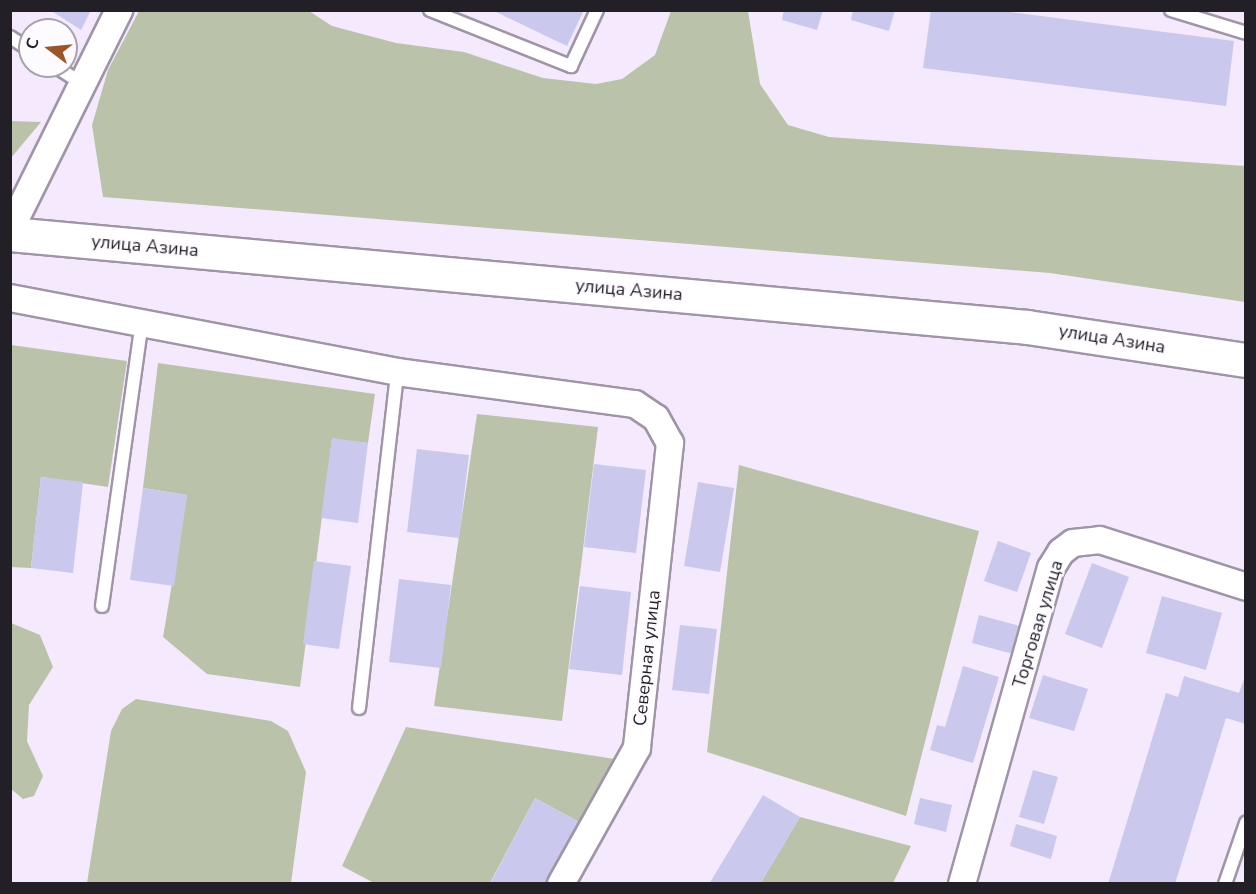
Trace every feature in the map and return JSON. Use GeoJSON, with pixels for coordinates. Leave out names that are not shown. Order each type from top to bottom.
{"type":"FeatureCollection","features":[{"type":"Feature","properties":{"kind":"main road","name":"улица Азина"},"geometry":{"type":"LineString","coordinates":[[10,234],[1027,327],[1245,360]]}},
{"type":"Feature","properties":{"kind":"street"},"geometry":{"type":"LineString","coordinates":[[10,230],[119,10]]}},
{"type":"Feature","properties":{"kind":"street"},"geometry":{"type":"LineString","coordinates":[[10,298],[142,320],[398,372]]}},
{"type":"Feature","properties":{"kind":"street","name":"Северная улица"},"geometry":{"type":"LineString","coordinates":[[398,372],[635,405],[656,418],[670,443],[637,748],[561,884]]}},
{"type":"Feature","properties":{"kind":"street","name":"Торговая улица"},"geometry":{"type":"LineString","coordinates":[[962,884],[1052,568],[1061,552],[1073,543],[1100,540],[1245,587]]}},
{"type":"Feature","properties":{"kind":"lane"},"geometry":{"type":"LineString","coordinates":[[430,10],[571,66],[597,10]]}},
{"type":"Feature","properties":{"kind":"lane"},"geometry":{"type":"LineString","coordinates":[[1171,10],[1245,33]]}},
{"type":"Feature","properties":{"kind":"lane"},"geometry":{"type":"LineString","coordinates":[[74,78],[83,84]]}},
{"type":"Feature","properties":{"kind":"lane"},"geometry":{"type":"LineString","coordinates":[[102,606],[142,320]]}},
{"type":"Feature","properties":{"kind":"lane"},"geometry":{"type":"LineString","coordinates":[[359,708],[398,372]]}},
{"type":"Feature","properties":{"kind":"lane"},"geometry":{"type":"LineString","coordinates":[[1225,884],[1245,823]]}},
{"type":"Feature","properties":{"kind":"green space"},"geometry":{"type":"Polygon","coordinates":[[[139,11],[309,11],[332,26],[396,43],[464,52],[543,78],[596,84],[622,79],[655,55],[671,11],[748,11],[760,84],[788,125],[829,137],[1245,166],[1245,302],[1050,273],[103,197],[92,125],[108,70],[139,11]]]}},
{"type":"Feature","properties":{"kind":"green space"},"geometry":{"type":"Polygon","coordinates":[[[10,121],[41,122],[11,158],[10,121]]]}},
{"type":"Feature","properties":{"kind":"green space"},"geometry":{"type":"Polygon","coordinates":[[[11,345],[127,361],[108,487],[41,477],[31,568],[11,567],[11,345]]]}},
{"type":"Feature","properties":{"kind":"green space"},"geometry":{"type":"Polygon","coordinates":[[[158,363],[375,394],[368,443],[332,439],[300,687],[207,674],[163,637],[187,495],[143,488],[158,363]]]}},
{"type":"Feature","properties":{"kind":"green space"},"geometry":{"type":"Polygon","coordinates":[[[477,414],[598,427],[562,721],[434,706],[477,414]]]}},
{"type":"Feature","properties":{"kind":"green space"},"geometry":{"type":"Polygon","coordinates":[[[739,465],[979,531],[906,816],[707,752],[739,465]]]}},
{"type":"Feature","properties":{"kind":"green space"},"geometry":{"type":"Polygon","coordinates":[[[11,623],[40,635],[53,667],[29,705],[27,741],[43,776],[34,796],[23,799],[11,789],[11,623]]]}},
{"type":"Feature","properties":{"kind":"green space"},"geometry":{"type":"Polygon","coordinates":[[[136,699],[271,721],[288,731],[306,772],[291,883],[87,883],[111,731],[122,709],[136,699]]]}},
{"type":"Feature","properties":{"kind":"green space"},"geometry":{"type":"Polygon","coordinates":[[[406,727],[615,759],[579,822],[535,798],[490,883],[374,883],[342,866],[406,727]]]}},
{"type":"Feature","properties":{"kind":"green space"},"geometry":{"type":"Polygon","coordinates":[[[800,817],[911,846],[893,883],[760,884],[800,817]]]}},
{"type":"Feature","properties":{"kind":"building"},"geometry":{"type":"Polygon","coordinates":[[[50,10],[91,10],[81,30],[78,28],[78,18],[62,18],[50,10]]]}},
{"type":"Feature","properties":{"kind":"building"},"geometry":{"type":"Polygon","coordinates":[[[492,10],[584,10],[567,46],[492,10]]]}},
{"type":"Feature","properties":{"kind":"building"},"geometry":{"type":"Polygon","coordinates":[[[784,10],[823,10],[817,30],[782,20],[784,10]]]}},
{"type":"Feature","properties":{"kind":"building"},"geometry":{"type":"Polygon","coordinates":[[[853,10],[895,10],[889,31],[851,20],[853,10]]]}},
{"type":"Feature","properties":{"kind":"building"},"geometry":{"type":"Polygon","coordinates":[[[931,10],[994,10],[1234,41],[1226,106],[923,68],[931,10]]]}},
{"type":"Feature","properties":{"kind":"building"},"geometry":{"type":"Polygon","coordinates":[[[332,438],[368,443],[358,523],[321,518],[332,438]]]}},
{"type":"Feature","properties":{"kind":"building"},"geometry":{"type":"Polygon","coordinates":[[[417,449],[469,455],[459,538],[407,532],[417,449]]]}},
{"type":"Feature","properties":{"kind":"building"},"geometry":{"type":"Polygon","coordinates":[[[594,464],[646,470],[636,553],[584,547],[594,464]]]}},
{"type":"Feature","properties":{"kind":"building"},"geometry":{"type":"Polygon","coordinates":[[[41,477],[83,482],[73,573],[31,568],[41,477]]]}},
{"type":"Feature","properties":{"kind":"building"},"geometry":{"type":"Polygon","coordinates":[[[698,482],[734,488],[720,572],[684,566],[698,482]]]}},
{"type":"Feature","properties":{"kind":"building"},"geometry":{"type":"Polygon","coordinates":[[[143,488],[187,495],[174,586],[130,580],[143,488]]]}},
{"type":"Feature","properties":{"kind":"building"},"geometry":{"type":"Polygon","coordinates":[[[998,541],[1031,553],[1017,592],[984,581],[998,541]]]}},
{"type":"Feature","properties":{"kind":"building"},"geometry":{"type":"Polygon","coordinates":[[[314,561],[351,566],[339,649],[303,644],[314,561]]]}},
{"type":"Feature","properties":{"kind":"building"},"geometry":{"type":"Polygon","coordinates":[[[1092,563],[1129,577],[1102,648],[1065,634],[1092,563]]]}},
{"type":"Feature","properties":{"kind":"building"},"geometry":{"type":"Polygon","coordinates":[[[399,579],[451,585],[441,668],[389,662],[399,579]]]}},
{"type":"Feature","properties":{"kind":"building"},"geometry":{"type":"Polygon","coordinates":[[[580,586],[631,592],[622,675],[569,669],[580,586]]]}},
{"type":"Feature","properties":{"kind":"building"},"geometry":{"type":"Polygon","coordinates":[[[1162,596],[1222,613],[1206,670],[1146,653],[1162,596]]]}},
{"type":"Feature","properties":{"kind":"building"},"geometry":{"type":"Polygon","coordinates":[[[979,615],[1020,626],[1013,654],[972,643],[979,615]]]}},
{"type":"Feature","properties":{"kind":"building"},"geometry":{"type":"Polygon","coordinates":[[[680,625],[717,629],[709,694],[672,690],[680,625]]]}},
{"type":"Feature","properties":{"kind":"building"},"geometry":{"type":"Polygon","coordinates":[[[963,666],[999,677],[973,763],[930,750],[937,725],[945,727],[963,666]]]}},
{"type":"Feature","properties":{"kind":"building"},"geometry":{"type":"Polygon","coordinates":[[[1246,674],[1246,724],[1226,718],[1175,884],[1108,884],[1166,693],[1178,697],[1184,676],[1239,693],[1246,674]]]}},
{"type":"Feature","properties":{"kind":"building"},"geometry":{"type":"Polygon","coordinates":[[[1043,675],[1088,689],[1074,731],[1029,718],[1043,675]]]}},
{"type":"Feature","properties":{"kind":"building"},"geometry":{"type":"Polygon","coordinates":[[[1033,770],[1058,777],[1044,824],[1019,817],[1033,770]]]}},
{"type":"Feature","properties":{"kind":"building"},"geometry":{"type":"Polygon","coordinates":[[[763,795],[800,817],[760,884],[709,884],[763,795]]]}},
{"type":"Feature","properties":{"kind":"building"},"geometry":{"type":"Polygon","coordinates":[[[535,798],[579,822],[547,884],[490,884],[535,798]]]}},
{"type":"Feature","properties":{"kind":"building"},"geometry":{"type":"Polygon","coordinates":[[[920,798],[952,805],[946,832],[914,824],[920,798]]]}},
{"type":"Feature","properties":{"kind":"building"},"geometry":{"type":"Polygon","coordinates":[[[1016,824],[1057,836],[1051,859],[1010,846],[1016,824]]]}}]}
